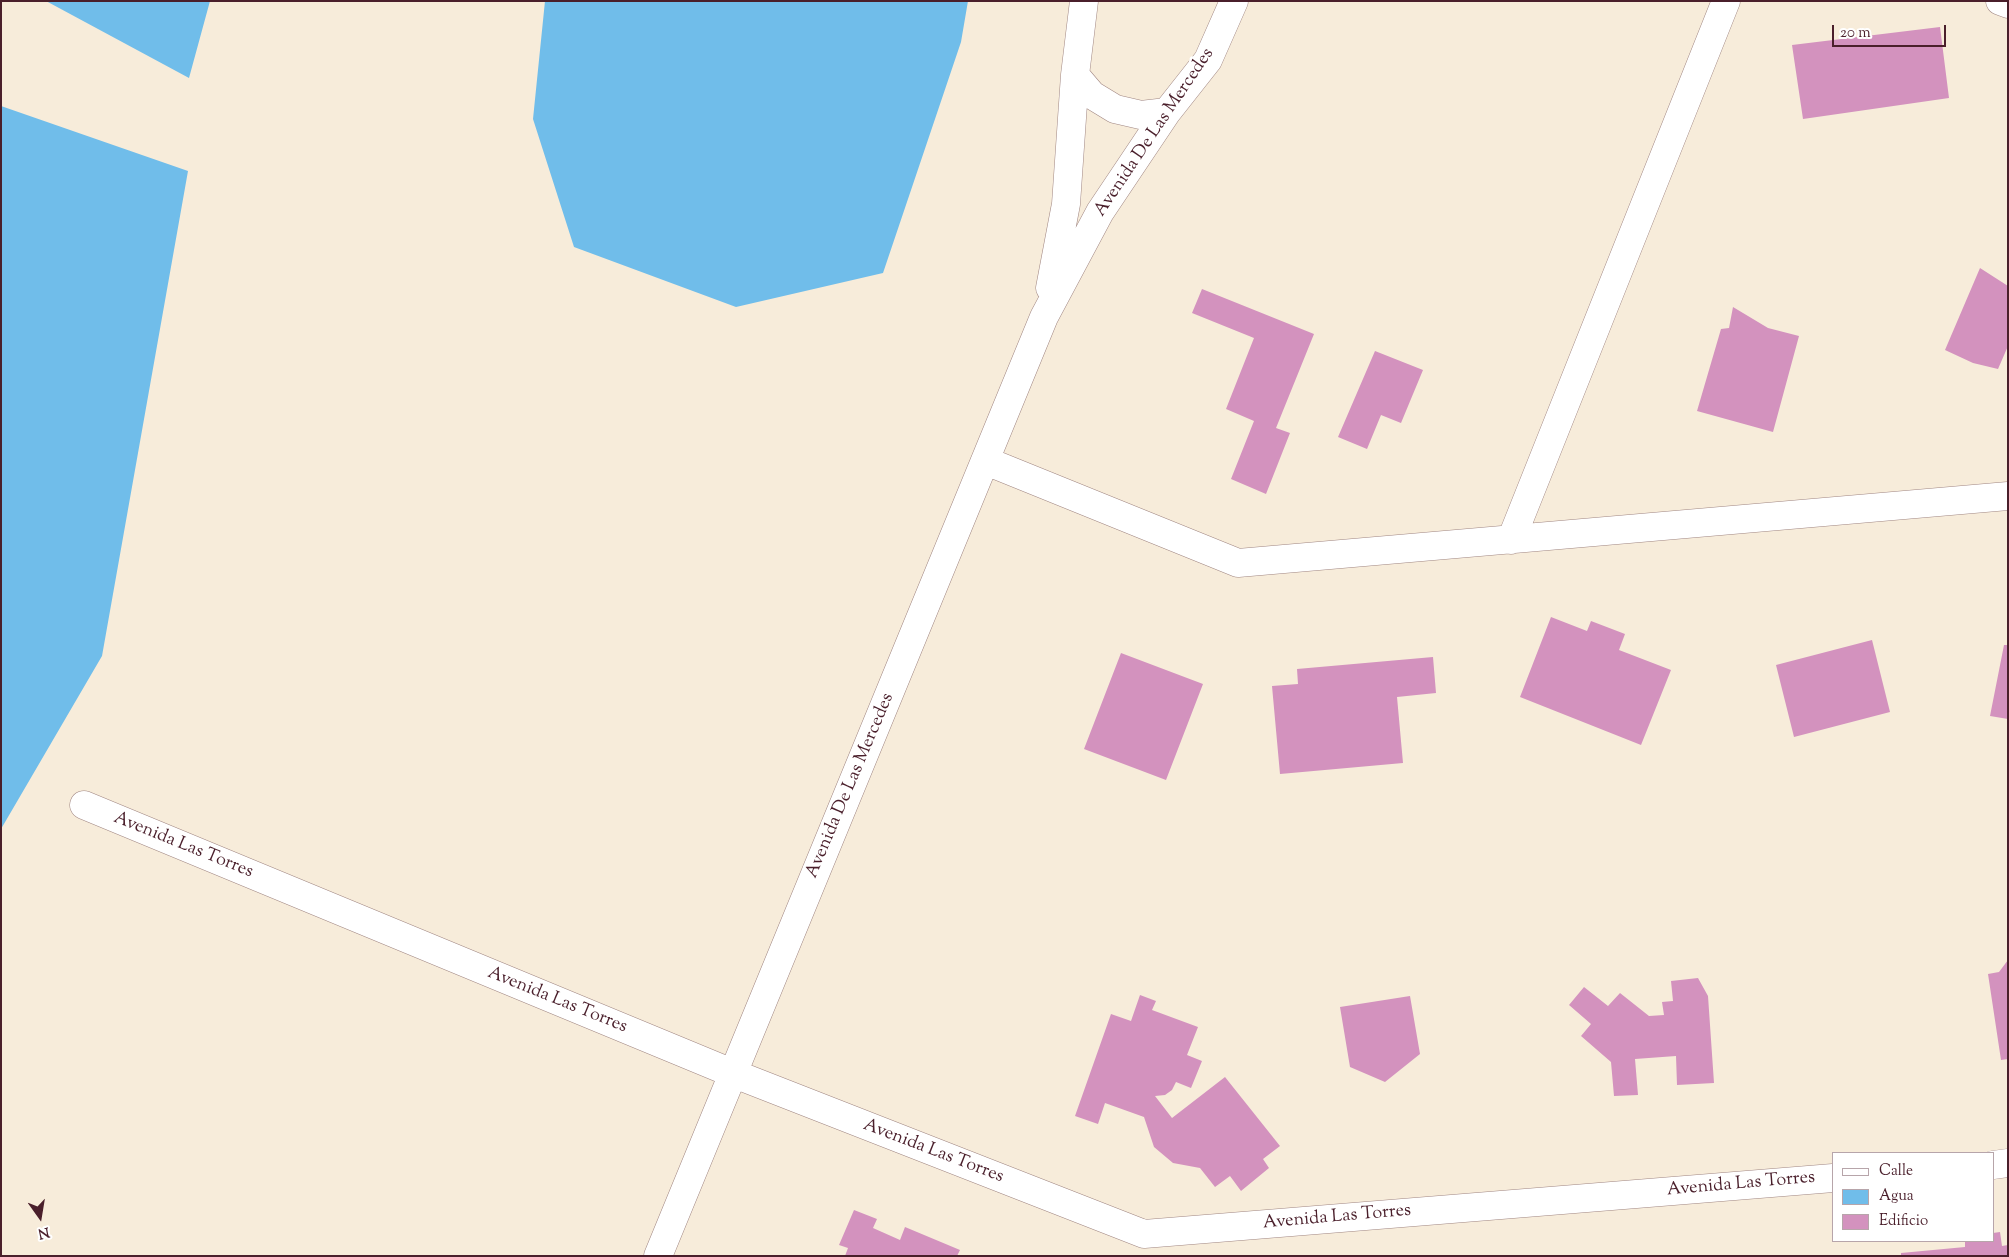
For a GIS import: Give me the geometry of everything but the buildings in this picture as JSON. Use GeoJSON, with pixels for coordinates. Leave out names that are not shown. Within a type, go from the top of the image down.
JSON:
{"type":"FeatureCollection","features":[{"type":"Feature","properties":{"kind":"lane","name":"Avenida De Las Mercedes"},"geometry":{"type":"LineString","coordinates":[[1044,317],[1066,204],[1075,75],[1084,1]]}},
{"type":"Feature","properties":{"kind":"lane","name":"Avenida De Las Mercedes"},"geometry":{"type":"LineString","coordinates":[[658,1256],[1044,317],[1100,212],[1167,112],[1208,60],[1234,1]]}},
{"type":"Feature","properties":{"kind":"lane"},"geometry":{"type":"LineString","coordinates":[[1511,540],[1726,1]]}},
{"type":"Feature","properties":{"kind":"lane"},"geometry":{"type":"LineString","coordinates":[[2000,1],[2008,4]]}},
{"type":"Feature","properties":{"kind":"lane"},"geometry":{"type":"LineString","coordinates":[[1075,75],[1092,95],[1115,109],[1141,115],[1167,112]]}},
{"type":"Feature","properties":{"kind":"lane"},"geometry":{"type":"LineString","coordinates":[[986,461],[1238,563],[2008,496]]}},
{"type":"Feature","properties":{"kind":"lane","name":"Avenida Las Torres"},"geometry":{"type":"LineString","coordinates":[[84,805],[732,1074],[1144,1234],[1832,1178]]}},
{"type":"Feature","properties":{"kind":"lane"},"geometry":{"type":"LineString","coordinates":[[1994,1165],[2008,1164]]}},
{"type":"Feature","properties":{"kind":"water"},"geometry":{"type":"Polygon","coordinates":[[[46,1],[210,1],[189,78],[46,1]]]}},
{"type":"Feature","properties":{"kind":"water"},"geometry":{"type":"Polygon","coordinates":[[[545,1],[968,1],[961,42],[883,273],[736,307],[574,247],[533,119],[545,1]]]}},
{"type":"Feature","properties":{"kind":"water"},"geometry":{"type":"Polygon","coordinates":[[[1,106],[188,171],[102,656],[1,829],[1,106]]]}}]}
